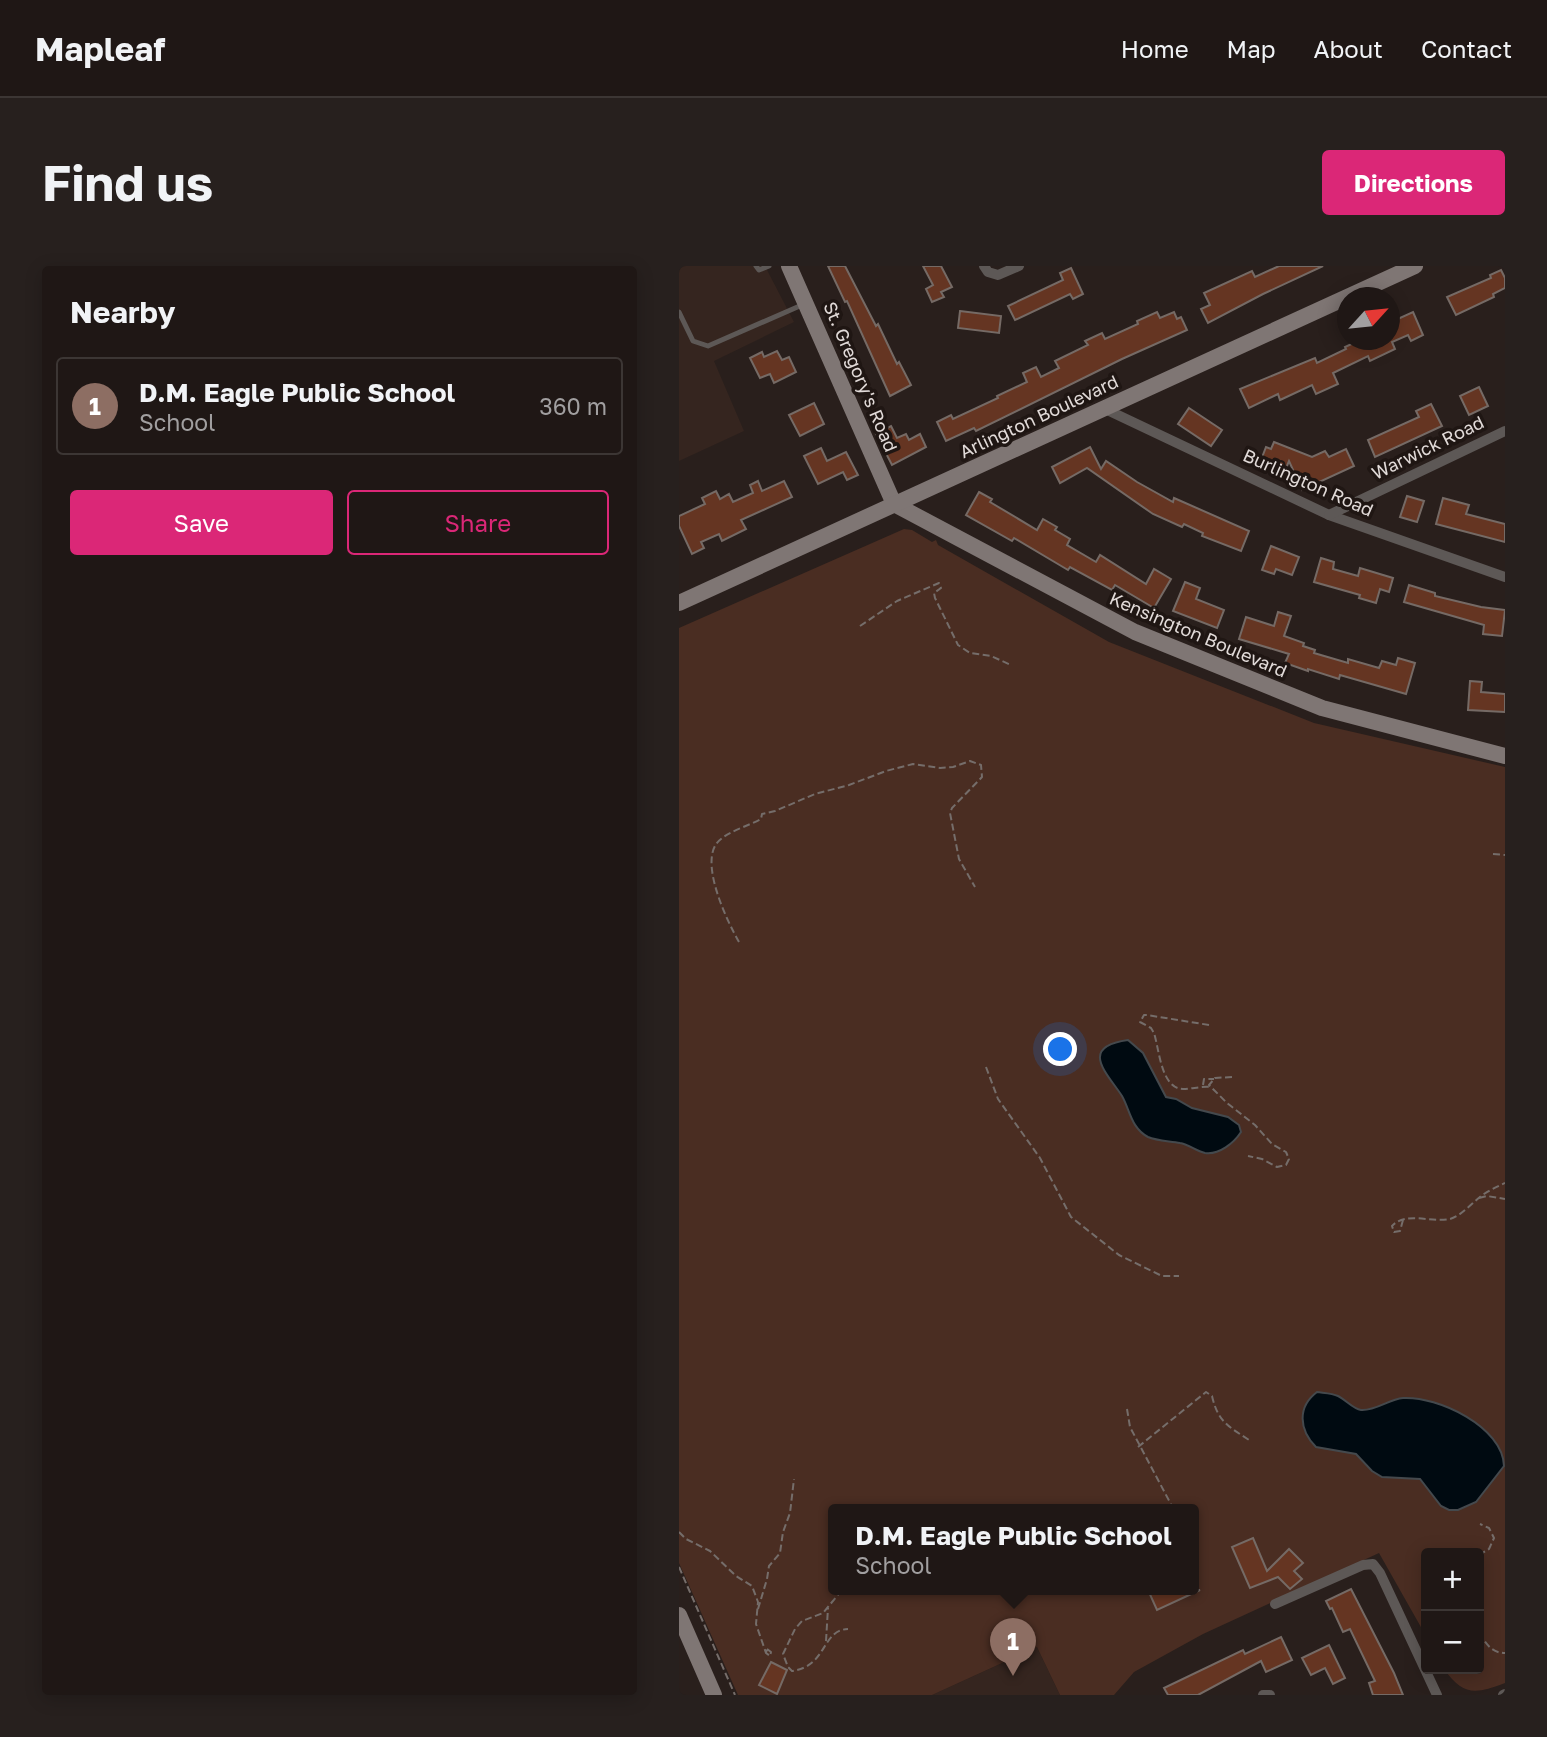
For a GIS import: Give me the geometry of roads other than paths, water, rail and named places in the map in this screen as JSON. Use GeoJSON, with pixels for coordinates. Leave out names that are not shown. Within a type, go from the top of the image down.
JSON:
{"type":"FeatureCollection","features":[{"type":"Feature","properties":{"kind":"street","name":"St. Gregory's Road"},"geometry":{"type":"LineString","coordinates":[[789,266],[894,504]]}},
{"type":"Feature","properties":{"kind":"street"},"geometry":{"type":"LineString","coordinates":[[984,266],[988,272],[998,275],[1019,266]]}},
{"type":"Feature","properties":{"kind":"street","name":"Arlington Boulevard"},"geometry":{"type":"LineString","coordinates":[[679,603],[1415,266]]}},
{"type":"Feature","properties":{"kind":"street","name":"Burlington Road"},"geometry":{"type":"LineString","coordinates":[[1103,408],[1329,516],[1505,577]]}},
{"type":"Feature","properties":{"kind":"street","name":"Warwick Road"},"geometry":{"type":"LineString","coordinates":[[1329,516],[1505,430]]}},
{"type":"Feature","properties":{"kind":"street","name":"Kensington Boulevard"},"geometry":{"type":"LineString","coordinates":[[894,504],[1135,632],[1322,708],[1505,756]]}},
{"type":"Feature","properties":{"kind":"street"},"geometry":{"type":"LineString","coordinates":[[1275,1604],[1363,1565],[1373,1564],[1380,1573],[1437,1695]]}},
{"type":"Feature","properties":{"kind":"street"},"geometry":{"type":"LineString","coordinates":[[679,1615],[714,1695]]}},
{"type":"Feature","properties":{"kind":"street"},"geometry":{"type":"LineString","coordinates":[[1263,1695],[1270,1695]]}},
{"type":"Feature","properties":{"kind":"lane"},"geometry":{"type":"LineString","coordinates":[[756,266],[759,270],[769,266]]}},
{"type":"Feature","properties":{"kind":"lane"},"geometry":{"type":"LineString","coordinates":[[679,312],[692,341],[708,346],[806,303]]}},
{"type":"Feature","properties":{"kind":"place","name":"D.M. Eagle Public School"},"geometry":{"type":"Point","coordinates":[1013,1676]}}]}
